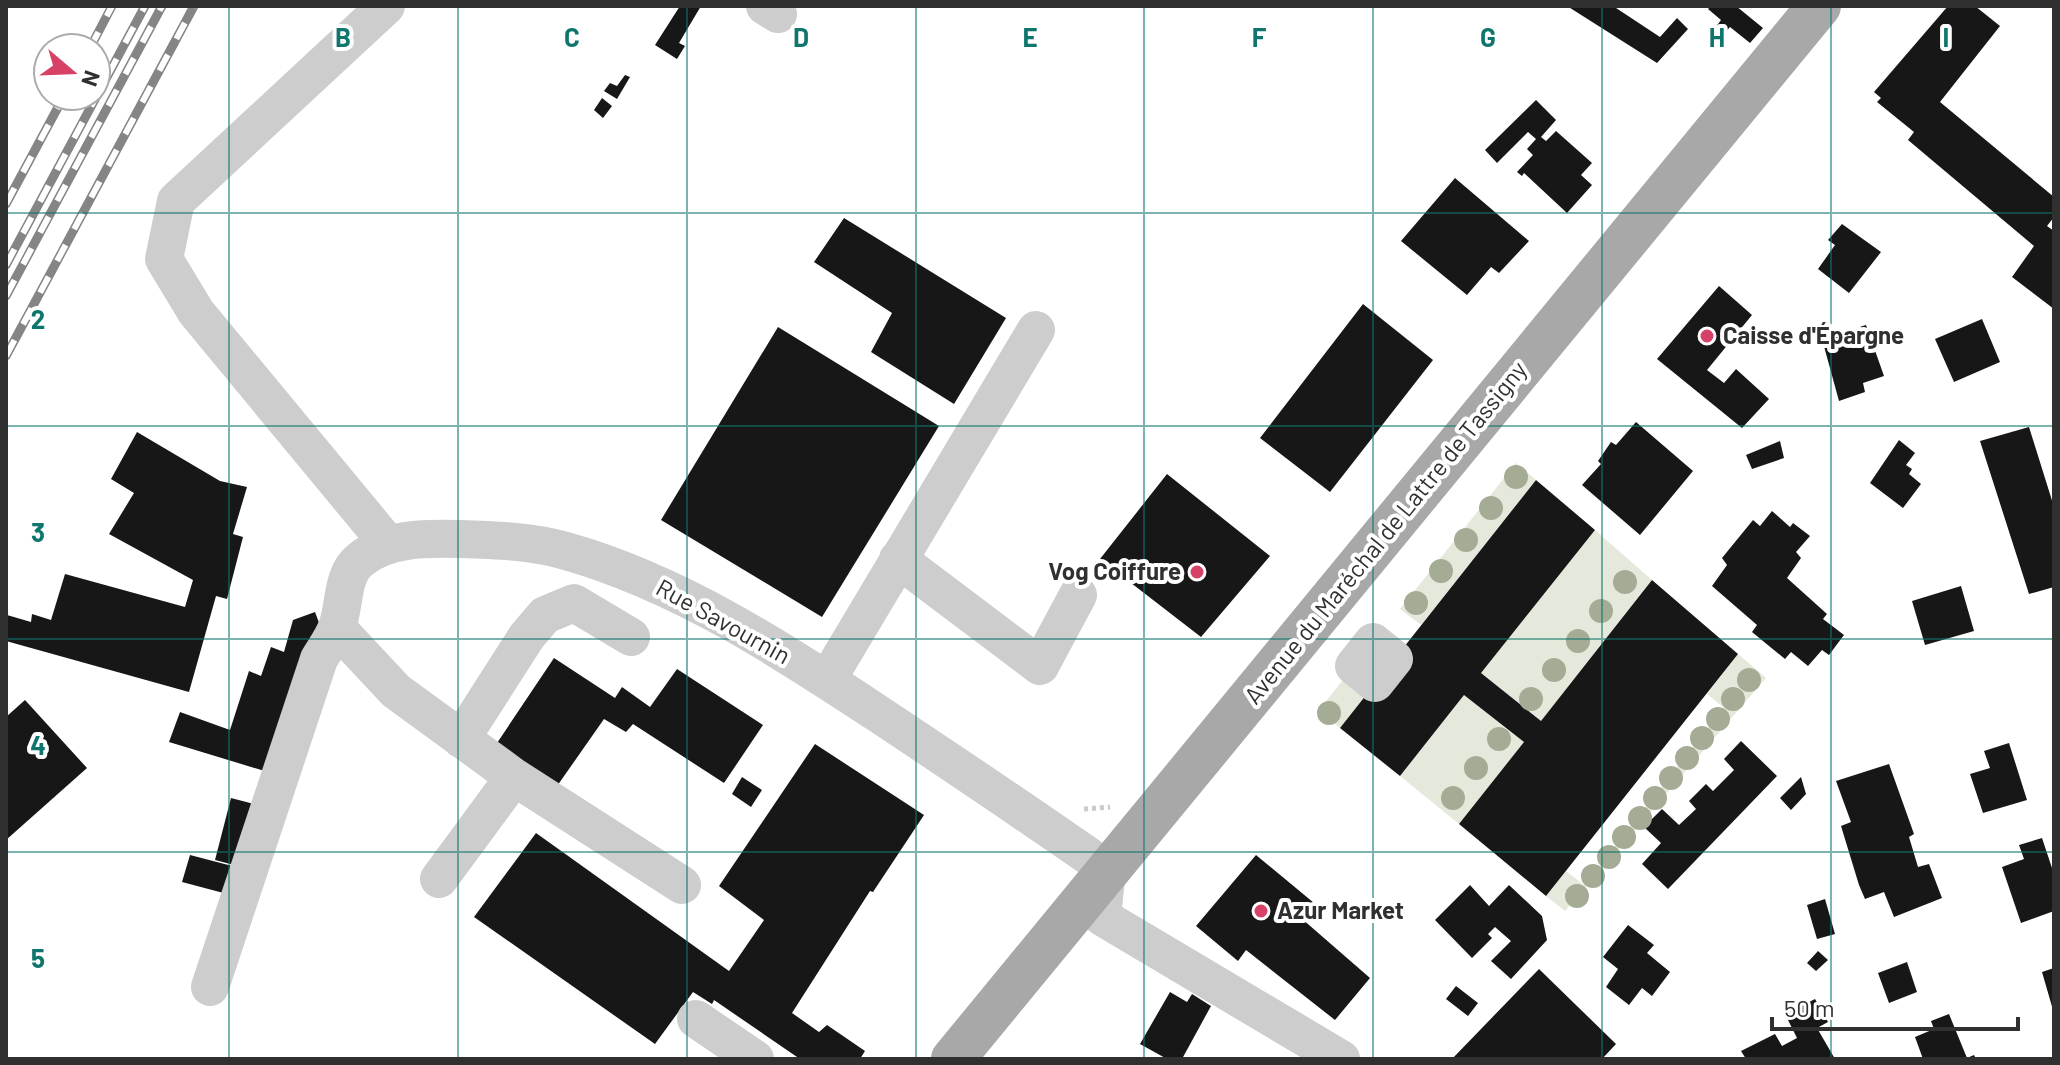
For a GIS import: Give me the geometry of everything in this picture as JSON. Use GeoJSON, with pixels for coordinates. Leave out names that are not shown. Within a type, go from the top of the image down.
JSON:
{"type":"FeatureCollection","features":[{"type":"Feature","properties":{"kind":"main road","name":"Avenue du Maréchal de Lattre de Tassigny"},"geometry":{"type":"LineString","coordinates":[[953,1059],[1819,6]]}},
{"type":"Feature","properties":{"kind":"main road","name":"Avenue du Maréchal de Lattre de Tassigny"},"geometry":{"type":"LineString","coordinates":[[990,1059],[1617,276],[1843,6]]}},
{"type":"Feature","properties":{"kind":"street"},"geometry":{"type":"LineString","coordinates":[[386,6],[176,201],[164,259],[196,312],[388,544]]}},
{"type":"Feature","properties":{"kind":"street"},"geometry":{"type":"LineString","coordinates":[[827,680],[1036,330]]}},
{"type":"Feature","properties":{"kind":"street","name":"Rue Savournin"},"geometry":{"type":"LineString","coordinates":[[210,987],[319,659],[337,628],[347,583],[358,561],[388,544],[436,538],[505,541],[564,550],[627,571],[677,594],[827,680],[1047,825],[1107,869]]}},
{"type":"Feature","properties":{"kind":"street"},"geometry":{"type":"LineString","coordinates":[[898,559],[1040,666],[1078,595]]}},
{"type":"Feature","properties":{"kind":"street"},"geometry":{"type":"LineString","coordinates":[[461,739],[527,636],[545,615],[574,603],[631,637]]}},
{"type":"Feature","properties":{"kind":"street"},"geometry":{"type":"LineString","coordinates":[[337,628],[396,691],[514,777],[682,885]]}},
{"type":"Feature","properties":{"kind":"street"},"geometry":{"type":"LineString","coordinates":[[439,879],[514,777]]}},
{"type":"Feature","properties":{"kind":"street"},"geometry":{"type":"LineString","coordinates":[[1107,869],[1102,917],[1341,1059]]}},
{"type":"Feature","properties":{"kind":"street"},"geometry":{"type":"LineString","coordinates":[[696,1019],[755,1059]]}},
{"type":"Feature","properties":{"kind":"shaded area"},"geometry":{"type":"Polygon","coordinates":[[[1516,463],[1536,480],[1421,625],[1400,609],[1516,463]]]}},
{"type":"Feature","properties":{"kind":"shaded area"},"geometry":{"type":"Polygon","coordinates":[[[1595,530],[1652,580],[1541,721],[1481,673],[1595,530]]]}},
{"type":"Feature","properties":{"kind":"shaded area"},"geometry":{"type":"Polygon","coordinates":[[[1738,654],[1766,678],[1565,911],[1546,896],[1566,871],[1584,885],[1724,708],[1707,694],[1738,654]]]}},
{"type":"Feature","properties":{"kind":"shaded area"},"geometry":{"type":"Polygon","coordinates":[[[1354,666],[1375,683],[1340,728],[1319,710],[1354,666]]]}},
{"type":"Feature","properties":{"kind":"shaded area"},"geometry":{"type":"Polygon","coordinates":[[[1464,695],[1524,742],[1459,824],[1400,776],[1464,695]]]}},
{"type":"Feature","properties":{"kind":"building"},"geometry":{"type":"Polygon","coordinates":[[[680,6],[701,6],[679,43],[685,46],[677,59],[655,45],[680,6]]]}},
{"type":"Feature","properties":{"kind":"building"},"geometry":{"type":"Polygon","coordinates":[[[1567,6],[1613,6],[1660,37],[1677,18],[1688,29],[1657,63],[1567,6]]]}},
{"type":"Feature","properties":{"kind":"building"},"geometry":{"type":"Polygon","coordinates":[[[1711,6],[1736,6],[1763,28],[1750,43],[1730,27],[1723,35],[1715,28],[1721,20],[1708,9],[1711,6]]]}},
{"type":"Feature","properties":{"kind":"building"},"geometry":{"type":"Polygon","coordinates":[[[1948,6],[1975,6],[2000,26],[1940,102],[2054,197],[2054,217],[2047,226],[2054,231],[2054,309],[2012,277],[2034,246],[1908,140],[1914,132],[1877,102],[1881,98],[1874,92],[1948,6]]]}},
{"type":"Feature","properties":{"kind":"building"},"geometry":{"type":"Polygon","coordinates":[[[625,75],[630,77],[617,99],[604,91],[610,83],[617,86],[625,75]]]}},
{"type":"Feature","properties":{"kind":"building"},"geometry":{"type":"Polygon","coordinates":[[[602,98],[612,106],[603,118],[594,110],[602,98]]]}},
{"type":"Feature","properties":{"kind":"building"},"geometry":{"type":"Polygon","coordinates":[[[1536,100],[1556,120],[1541,137],[1546,141],[1556,131],[1592,163],[1581,175],[1592,185],[1567,213],[1524,173],[1522,176],[1517,172],[1533,155],[1527,149],[1536,139],[1528,132],[1497,163],[1485,150],[1536,100]]]}},
{"type":"Feature","properties":{"kind":"building"},"geometry":{"type":"Polygon","coordinates":[[[1455,178],[1529,241],[1499,273],[1491,267],[1467,295],[1401,241],[1455,178]]]}},
{"type":"Feature","properties":{"kind":"building"},"geometry":{"type":"Polygon","coordinates":[[[844,218],[1006,318],[954,404],[871,352],[892,313],[814,262],[844,218]]]}},
{"type":"Feature","properties":{"kind":"building"},"geometry":{"type":"Polygon","coordinates":[[[1842,224],[1881,252],[1849,293],[1818,269],[1835,245],[1828,240],[1842,224]]]}},
{"type":"Feature","properties":{"kind":"building"},"geometry":{"type":"Polygon","coordinates":[[[1719,286],[1752,315],[1707,370],[1724,383],[1736,369],[1769,399],[1742,428],[1657,359],[1719,286]]]}},
{"type":"Feature","properties":{"kind":"building"},"geometry":{"type":"Polygon","coordinates":[[[1363,304],[1433,360],[1330,492],[1260,438],[1363,304]]]}},
{"type":"Feature","properties":{"kind":"building"},"geometry":{"type":"Polygon","coordinates":[[[1982,319],[2000,362],[1954,382],[1935,339],[1982,319]]]}},
{"type":"Feature","properties":{"kind":"building"},"geometry":{"type":"Polygon","coordinates":[[[1866,325],[1884,376],[1863,383],[1865,392],[1839,401],[1822,339],[1866,325]]]}},
{"type":"Feature","properties":{"kind":"building"},"geometry":{"type":"Polygon","coordinates":[[[778,327],[939,426],[822,617],[661,520],[778,327]]]}},
{"type":"Feature","properties":{"kind":"building"},"geometry":{"type":"Polygon","coordinates":[[[1636,422],[1693,471],[1640,535],[1582,485],[1601,464],[1598,461],[1611,442],[1616,445],[1636,422]]]}},
{"type":"Feature","properties":{"kind":"building"},"geometry":{"type":"Polygon","coordinates":[[[2029,427],[2054,507],[2054,587],[2029,594],[1980,441],[2029,427]]]}},
{"type":"Feature","properties":{"kind":"building"},"geometry":{"type":"Polygon","coordinates":[[[137,432],[220,481],[247,487],[233,534],[243,537],[227,599],[216,596],[189,692],[6,641],[7,615],[31,622],[32,614],[51,620],[65,574],[185,607],[193,580],[109,534],[134,493],[111,479],[137,432]]]}},
{"type":"Feature","properties":{"kind":"building"},"geometry":{"type":"Polygon","coordinates":[[[1899,440],[1915,453],[1906,465],[1912,469],[1909,474],[1921,484],[1903,508],[1870,483],[1899,440]]]}},
{"type":"Feature","properties":{"kind":"building"},"geometry":{"type":"Polygon","coordinates":[[[1780,441],[1784,458],[1752,469],[1746,455],[1780,441]]]}},
{"type":"Feature","properties":{"kind":"building"},"geometry":{"type":"Polygon","coordinates":[[[1167,474],[1270,556],[1201,637],[1100,559],[1167,474]]]}},
{"type":"Feature","properties":{"kind":"building"},"geometry":{"type":"Polygon","coordinates":[[[1536,480],[1595,530],[1481,673],[1541,721],[1652,580],[1738,654],[1546,896],[1459,824],[1524,742],[1464,695],[1400,776],[1340,728],[1536,480]]]}},
{"type":"Feature","properties":{"kind":"building"},"geometry":{"type":"Polygon","coordinates":[[[1772,511],[1790,527],[1793,523],[1810,536],[1796,552],[1801,558],[1787,578],[1827,614],[1823,619],[1844,635],[1829,655],[1822,650],[1808,666],[1791,652],[1785,659],[1752,632],[1757,625],[1712,586],[1727,565],[1722,558],[1753,520],[1760,526],[1772,511]]]}},
{"type":"Feature","properties":{"kind":"building"},"geometry":{"type":"Polygon","coordinates":[[[1961,586],[1974,631],[1925,645],[1912,601],[1961,586]]]}},
{"type":"Feature","properties":{"kind":"building"},"geometry":{"type":"Polygon","coordinates":[[[315,612],[321,628],[271,773],[169,742],[180,712],[230,730],[249,671],[261,676],[271,647],[284,652],[293,620],[315,612]]]}},
{"type":"Feature","properties":{"kind":"building"},"geometry":{"type":"Polygon","coordinates":[[[554,658],[615,698],[622,687],[650,707],[677,669],[763,725],[724,783],[633,724],[626,732],[604,719],[555,789],[493,749],[554,658]]]}},
{"type":"Feature","properties":{"kind":"building"},"geometry":{"type":"Polygon","coordinates":[[[25,700],[87,768],[6,840],[6,717],[25,700]]]}},
{"type":"Feature","properties":{"kind":"building"},"geometry":{"type":"Polygon","coordinates":[[[1741,741],[1777,776],[1668,889],[1642,864],[1661,843],[1644,827],[1662,809],[1679,825],[1696,809],[1689,801],[1706,784],[1713,791],[1734,770],[1724,759],[1741,741]]]}},
{"type":"Feature","properties":{"kind":"building"},"geometry":{"type":"Polygon","coordinates":[[[2009,743],[2027,800],[1983,813],[1970,774],[1990,768],[1984,751],[2009,743]]]}},
{"type":"Feature","properties":{"kind":"building"},"geometry":{"type":"Polygon","coordinates":[[[815,744],[924,815],[873,892],[870,891],[792,1013],[819,1032],[827,1025],[865,1051],[860,1059],[800,1059],[714,1000],[712,1004],[693,992],[655,1044],[474,917],[536,833],[729,971],[764,920],[719,886],[815,744]]]}},
{"type":"Feature","properties":{"kind":"building"},"geometry":{"type":"Polygon","coordinates":[[[1889,764],[1914,834],[1909,837],[1918,867],[1929,864],[1942,898],[1894,917],[1884,892],[1865,899],[1859,885],[1841,826],[1851,822],[1836,781],[1889,764]]]}},
{"type":"Feature","properties":{"kind":"building"},"geometry":{"type":"Polygon","coordinates":[[[742,777],[762,790],[751,807],[732,794],[742,777]]]}},
{"type":"Feature","properties":{"kind":"building"},"geometry":{"type":"Polygon","coordinates":[[[1801,777],[1806,794],[1791,810],[1780,798],[1801,777]]]}},
{"type":"Feature","properties":{"kind":"building"},"geometry":{"type":"Polygon","coordinates":[[[231,798],[254,804],[238,866],[215,860],[231,798]]]}},
{"type":"Feature","properties":{"kind":"building"},"geometry":{"type":"Polygon","coordinates":[[[2042,838],[2054,874],[2054,911],[2021,923],[2002,867],[2024,859],[2019,845],[2042,838]]]}},
{"type":"Feature","properties":{"kind":"building"},"geometry":{"type":"Polygon","coordinates":[[[190,855],[236,867],[231,895],[182,882],[190,855]]]}},
{"type":"Feature","properties":{"kind":"building"},"geometry":{"type":"Polygon","coordinates":[[[1256,855],[1314,903],[1301,918],[1370,978],[1335,1020],[1246,950],[1238,961],[1196,926],[1256,855]]]}},
{"type":"Feature","properties":{"kind":"building"},"geometry":{"type":"Polygon","coordinates":[[[1470,885],[1489,906],[1509,885],[1542,916],[1547,940],[1511,979],[1491,961],[1511,941],[1495,927],[1488,934],[1492,938],[1472,958],[1435,920],[1470,885]]]}},
{"type":"Feature","properties":{"kind":"building"},"geometry":{"type":"Polygon","coordinates":[[[1825,899],[1835,934],[1817,939],[1807,905],[1825,899]]]}},
{"type":"Feature","properties":{"kind":"building"},"geometry":{"type":"Polygon","coordinates":[[[1628,925],[1654,945],[1647,953],[1670,972],[1652,996],[1642,988],[1629,1005],[1606,987],[1618,969],[1603,957],[1628,925]]]}},
{"type":"Feature","properties":{"kind":"building"},"geometry":{"type":"Polygon","coordinates":[[[1818,951],[1828,960],[1816,971],[1807,963],[1818,951]]]}},
{"type":"Feature","properties":{"kind":"building"},"geometry":{"type":"Polygon","coordinates":[[[1907,962],[1917,992],[1889,1003],[1878,973],[1907,962]]]}},
{"type":"Feature","properties":{"kind":"building"},"geometry":{"type":"Polygon","coordinates":[[[2054,968],[2054,1010],[2053,1010],[2042,972],[2054,968]]]}},
{"type":"Feature","properties":{"kind":"building"},"geometry":{"type":"Polygon","coordinates":[[[1539,969],[1616,1044],[1602,1059],[1452,1059],[1539,969]]]}},
{"type":"Feature","properties":{"kind":"building"},"geometry":{"type":"Polygon","coordinates":[[[1456,986],[1478,1003],[1468,1016],[1446,999],[1456,986]]]}},
{"type":"Feature","properties":{"kind":"building"},"geometry":{"type":"Polygon","coordinates":[[[1170,992],[1187,1002],[1192,994],[1211,1006],[1182,1059],[1167,1059],[1140,1044],[1170,992]]]}},
{"type":"Feature","properties":{"kind":"building"},"geometry":{"type":"Polygon","coordinates":[[[1815,999],[1828,1022],[1817,1028],[1835,1059],[1746,1059],[1741,1051],[1775,1034],[1782,1046],[1797,1038],[1785,1014],[1815,999]]]}},
{"type":"Feature","properties":{"kind":"building"},"geometry":{"type":"Polygon","coordinates":[[[1949,1014],[1967,1058],[1974,1055],[1976,1059],[1923,1059],[1915,1037],[1934,1029],[1931,1021],[1949,1014]]]}},
{"type":"Feature","properties":{"kind":"railway"},"geometry":{"type":"LineString","coordinates":[[98,32],[112,6]]}},
{"type":"Feature","properties":{"kind":"railway"},"geometry":{"type":"LineString","coordinates":[[6,265],[145,6]]}},
{"type":"Feature","properties":{"kind":"railway"},"geometry":{"type":"LineString","coordinates":[[6,296],[162,6]]}},
{"type":"Feature","properties":{"kind":"railway"},"geometry":{"type":"LineString","coordinates":[[6,356],[194,6]]}},
{"type":"Feature","properties":{"kind":"railway"},"geometry":{"type":"LineString","coordinates":[[6,204],[55,112]]}},
{"type":"Feature","properties":{"kind":"place","name":"Caisse d'Épargne"},"geometry":{"type":"Point","coordinates":[1707,336]}},
{"type":"Feature","properties":{"kind":"place","name":"Vog Coiffure"},"geometry":{"type":"Point","coordinates":[1197,572]}},
{"type":"Feature","properties":{"kind":"place","name":"Azur Market"},"geometry":{"type":"Point","coordinates":[1261,911]}}]}
